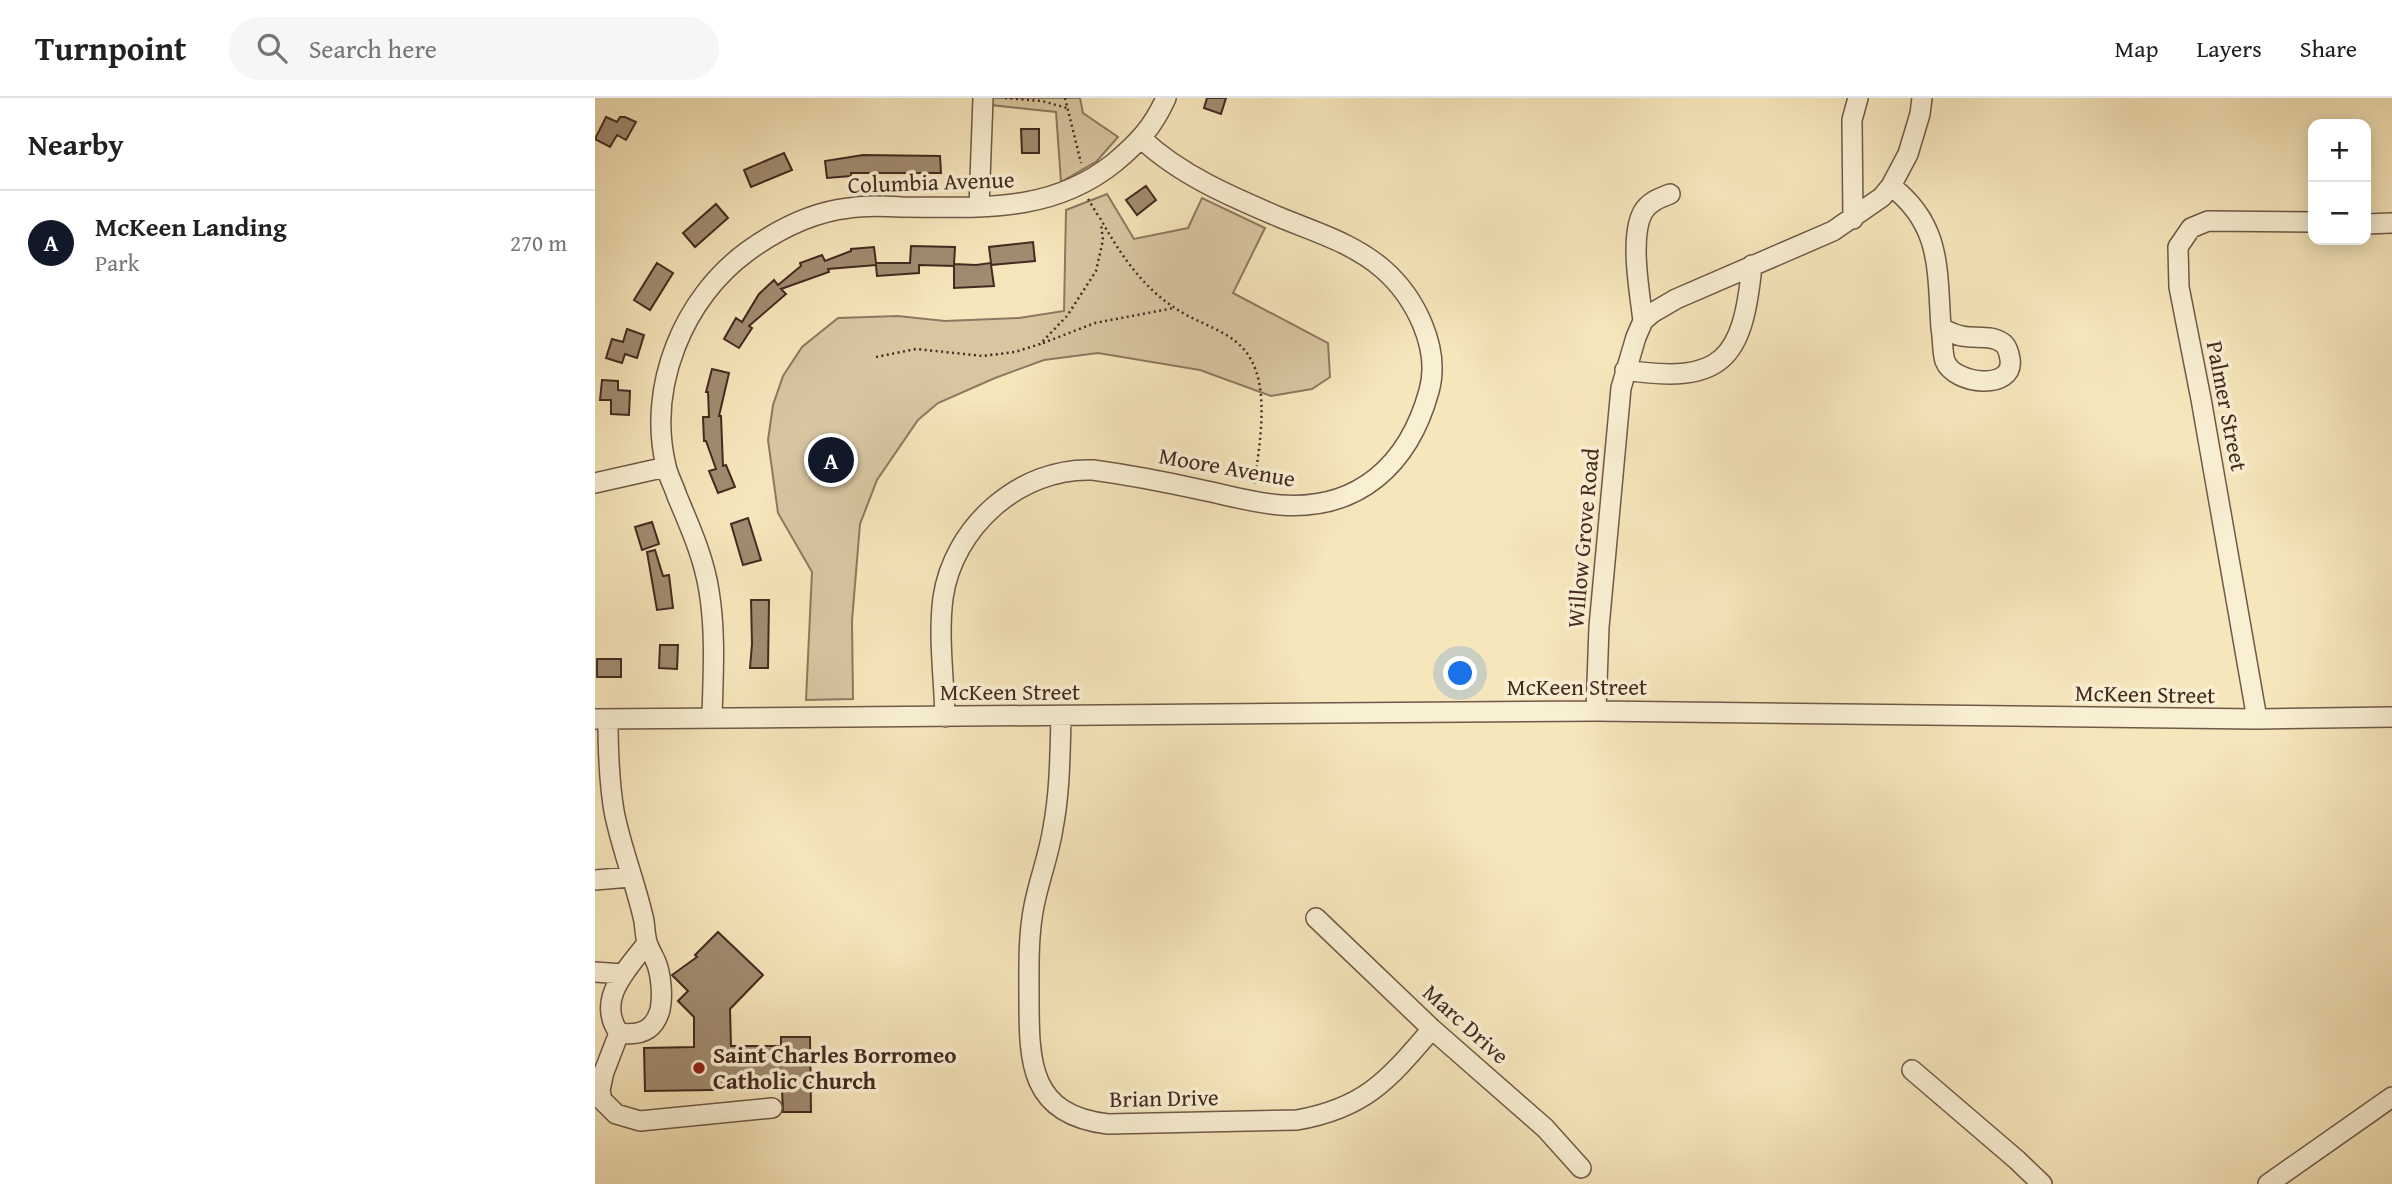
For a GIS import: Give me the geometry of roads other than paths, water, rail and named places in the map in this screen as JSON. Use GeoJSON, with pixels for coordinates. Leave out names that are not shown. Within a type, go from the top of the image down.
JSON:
{"type":"FeatureCollection","features":[{"type":"Feature","properties":{"kind":"street"},"geometry":{"type":"LineString","coordinates":[[979,207],[983,98]]}},
{"type":"Feature","properties":{"kind":"street","name":"Columbia Avenue"},"geometry":{"type":"LineString","coordinates":[[712,718],[713,654],[709,591],[700,553],[666,467],[661,425],[671,363],[695,307],[731,263],[759,243],[815,215],[847,208],[997,207],[1038,201],[1066,192],[1094,179],[1142,139],[1166,98]]}},
{"type":"Feature","properties":{"kind":"street"},"geometry":{"type":"LineString","coordinates":[[1853,219],[1852,120],[1858,98]]}},
{"type":"Feature","properties":{"kind":"street"},"geometry":{"type":"LineString","coordinates":[[1643,321],[1676,299],[1811,241],[1853,219],[1882,197],[1908,154],[1915,135],[1922,98]]}},
{"type":"Feature","properties":{"kind":"street","name":"Moore Avenue"},"geometry":{"type":"LineString","coordinates":[[945,717],[941,628],[946,580],[961,545],[971,531],[1021,486],[1049,474],[1078,469],[1135,476],[1279,505],[1325,502],[1355,491],[1384,472],[1409,443],[1425,406],[1431,386],[1430,341],[1414,310],[1383,268],[1332,238],[1197,178],[1155,151],[1142,139]]}},
{"type":"Feature","properties":{"kind":"street"},"geometry":{"type":"LineString","coordinates":[[1891,186],[1909,200],[1929,230],[1934,249],[1941,328]]}},
{"type":"Feature","properties":{"kind":"street","name":"Willow Grove Road"},"geometry":{"type":"LineString","coordinates":[[1596,711],[1599,627],[1621,388],[1643,321],[1636,262],[1639,223],[1650,204],[1670,194]]}},
{"type":"Feature","properties":{"kind":"street","name":"Palmer Street"},"geometry":{"type":"LineString","coordinates":[[2257,719],[2179,287],[2178,247],[2191,228],[2208,221],[2308,222]]}},
{"type":"Feature","properties":{"kind":"street"},"geometry":{"type":"LineString","coordinates":[[2371,223],[2392,223]]}},
{"type":"Feature","properties":{"kind":"street"},"geometry":{"type":"LineString","coordinates":[[1625,370],[1648,373],[1697,371],[1712,366],[1727,356],[1744,320],[1752,265]]}},
{"type":"Feature","properties":{"kind":"street"},"geometry":{"type":"LineString","coordinates":[[595,483],[666,467]]}},
{"type":"Feature","properties":{"kind":"street","name":"McKeen Street"},"geometry":{"type":"LineString","coordinates":[[601,719],[1596,711],[2257,719],[2392,717]]}},
{"type":"Feature","properties":{"kind":"street","name":"Brian Drive"},"geometry":{"type":"LineString","coordinates":[[1061,716],[1058,790],[1053,830],[1034,908],[1029,946],[1031,1062],[1045,1093],[1056,1104],[1081,1119],[1108,1124],[1297,1120],[1326,1115],[1380,1086],[1392,1076],[1432,1028]]}},
{"type":"Feature","properties":{"kind":"street"},"geometry":{"type":"LineString","coordinates":[[601,719],[614,810],[630,877],[644,920],[647,943],[657,964],[661,987],[660,1008],[654,1023],[645,1032],[619,1032],[611,1023],[610,1005],[614,988],[647,943]]}},
{"type":"Feature","properties":{"kind":"street"},"geometry":{"type":"LineString","coordinates":[[595,880],[630,877]]}},
{"type":"Feature","properties":{"kind":"street","name":"Marc Drive"},"geometry":{"type":"LineString","coordinates":[[1316,918],[1432,1028],[1545,1128],[1581,1168]]}},
{"type":"Feature","properties":{"kind":"street"},"geometry":{"type":"LineString","coordinates":[[595,972],[622,974]]}},
{"type":"Feature","properties":{"kind":"street"},"geometry":{"type":"LineString","coordinates":[[619,1032],[600,1090],[602,1100],[616,1114],[640,1121],[772,1108]]}},
{"type":"Feature","properties":{"kind":"street"},"geometry":{"type":"LineString","coordinates":[[1912,1070],[2042,1184]]}},
{"type":"Feature","properties":{"kind":"street"},"geometry":{"type":"LineString","coordinates":[[2267,1184],[2392,1097]]}},
{"type":"Feature","properties":{"kind":"place","name":"McKeen Landing"},"geometry":{"type":"Point","coordinates":[831,460]}},
{"type":"Feature","properties":{"kind":"place","name":"Saint Charles Borromeo Catholic Church"},"geometry":{"type":"Point","coordinates":[699,1068]}}]}
